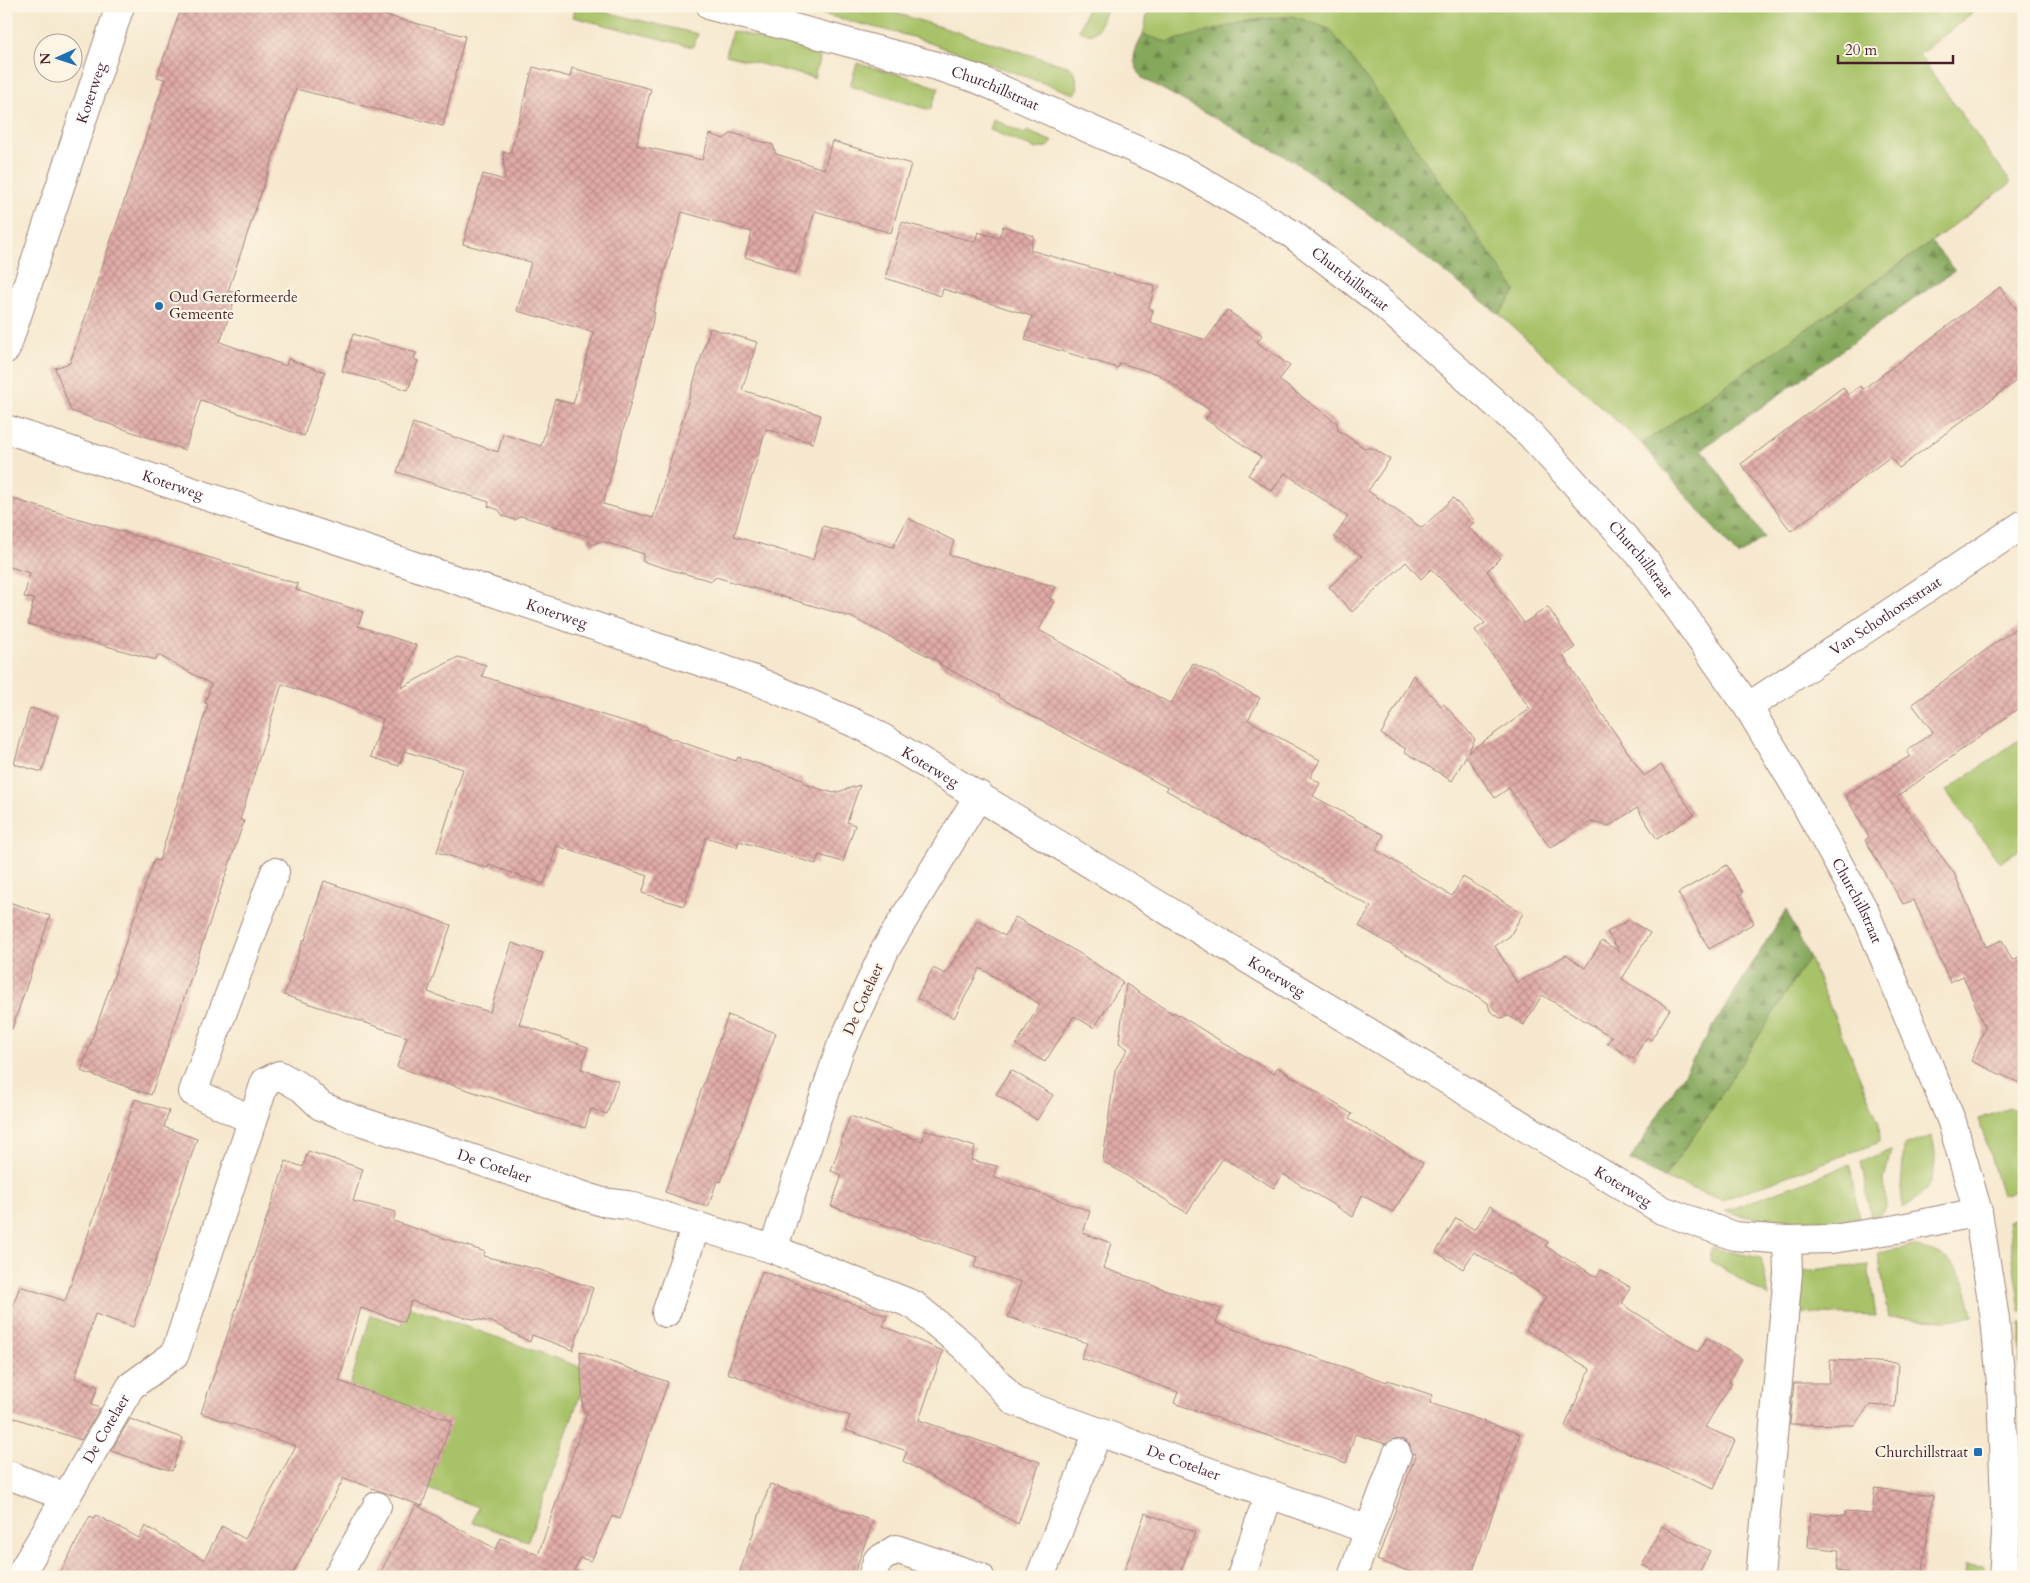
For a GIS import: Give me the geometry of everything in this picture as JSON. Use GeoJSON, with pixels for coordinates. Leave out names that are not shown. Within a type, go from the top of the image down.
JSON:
{"type":"FeatureCollection","features":[{"type":"Feature","properties":{"kind":"street","name":"Koterweg"},"geometry":{"type":"LineString","coordinates":[[6,349],[120,6]]}},
{"type":"Feature","properties":{"kind":"street","name":"Churchillstraat"},"geometry":{"type":"LineString","coordinates":[[711,6],[933,65],[980,80],[1188,173],[1292,234],[1383,304],[1530,434],[1644,559],[1748,707],[1795,785],[1865,912],[1952,1122],[1978,1212],[1995,1319],[2001,1384],[2006,1535],[2003,1577]]}},
{"type":"Feature","properties":{"kind":"street","name":"Koterweg"},"geometry":{"type":"LineString","coordinates":[[6,429],[755,680],[866,728],[1662,1210],[1734,1236],[1787,1240],[1842,1238],[1978,1212]]}},
{"type":"Feature","properties":{"kind":"street","name":"Van Schothorststraat"},"geometry":{"type":"LineString","coordinates":[[1748,707],[2024,524]]}},
{"type":"Feature","properties":{"kind":"street","name":"De Cotelaer"},"geometry":{"type":"LineString","coordinates":[[774,1250],[840,1049],[885,950],[979,795]]}},
{"type":"Feature","properties":{"kind":"street"},"geometry":{"type":"LineString","coordinates":[[252,1120],[193,1092],[275,872]]}},
{"type":"Feature","properties":{"kind":"street","name":"De Cotelaer"},"geometry":{"type":"LineString","coordinates":[[19,1577],[131,1386],[175,1354],[265,1082],[279,1075],[302,1088],[322,1106],[352,1118],[602,1202],[627,1205],[774,1250],[914,1305],[966,1348],[1014,1401],[1369,1530]]}},
{"type":"Feature","properties":{"kind":"street"},"geometry":{"type":"LineString","coordinates":[[666,1312],[696,1226]]}},
{"type":"Feature","properties":{"kind":"street"},"geometry":{"type":"LineString","coordinates":[[1760,1577],[1788,1273],[1787,1240]]}},
{"type":"Feature","properties":{"kind":"street"},"geometry":{"type":"LineString","coordinates":[[1040,1577],[1098,1432]]}},
{"type":"Feature","properties":{"kind":"street"},"geometry":{"type":"LineString","coordinates":[[1352,1577],[1397,1454]]}},
{"type":"Feature","properties":{"kind":"street"},"geometry":{"type":"LineString","coordinates":[[6,1474],[66,1497]]}},
{"type":"Feature","properties":{"kind":"street"},"geometry":{"type":"LineString","coordinates":[[1241,1577],[1269,1494]]}},
{"type":"Feature","properties":{"kind":"street"},"geometry":{"type":"LineString","coordinates":[[337,1577],[377,1506]]}},
{"type":"Feature","properties":{"kind":"street"},"geometry":{"type":"LineString","coordinates":[[872,1577],[877,1561],[896,1549],[980,1577]]}},
{"type":"Feature","properties":{"kind":"green space"},"geometry":{"type":"Polygon","coordinates":[[[576,6],[594,6],[596,10],[698,34],[693,47],[573,17],[576,6]]]}},
{"type":"Feature","properties":{"kind":"green space"},"geometry":{"type":"Polygon","coordinates":[[[789,6],[873,6],[1070,67],[1075,72],[1078,88],[1074,94],[913,37],[789,6]]]}},
{"type":"Feature","properties":{"kind":"green space"},"geometry":{"type":"Polygon","coordinates":[[[1088,6],[1107,6],[1098,30],[1092,34],[1079,31],[1088,6]]]}},
{"type":"Feature","properties":{"kind":"green space"},"geometry":{"type":"Polygon","coordinates":[[[1149,6],[1981,6],[1919,55],[2011,183],[1931,242],[1642,444],[1499,314],[1516,291],[1198,35],[1167,43],[1143,35],[1149,6]]]}},
{"type":"Feature","properties":{"kind":"green space"},"geometry":{"type":"Polygon","coordinates":[[[1292,16],[1330,29],[1391,112],[1516,291],[1499,314],[1366,212],[1292,160],[1142,78],[1134,61],[1135,52],[1143,35],[1167,42],[1252,20],[1292,16]]]}},
{"type":"Feature","properties":{"kind":"green space"},"geometry":{"type":"Polygon","coordinates":[[[732,31],[821,52],[814,78],[726,55],[732,31]]]}},
{"type":"Feature","properties":{"kind":"green space"},"geometry":{"type":"Polygon","coordinates":[[[857,63],[905,76],[939,88],[930,110],[850,86],[857,63]]]}},
{"type":"Feature","properties":{"kind":"green space"},"geometry":{"type":"Polygon","coordinates":[[[993,119],[1024,134],[1027,131],[1053,142],[1048,147],[1036,149],[990,130],[993,119]]]}},
{"type":"Feature","properties":{"kind":"green space"},"geometry":{"type":"Polygon","coordinates":[[[1931,242],[1955,270],[1702,449],[1764,537],[1738,556],[1642,444],[1931,242]]]}},
{"type":"Feature","properties":{"kind":"green space"},"geometry":{"type":"Polygon","coordinates":[[[2024,736],[2024,845],[2000,863],[1946,791],[2024,736]]]}},
{"type":"Feature","properties":{"kind":"green space"},"geometry":{"type":"Polygon","coordinates":[[[1786,910],[1809,957],[1705,1120],[1664,1178],[1630,1160],[1786,910]]]}},
{"type":"Feature","properties":{"kind":"green space"},"geometry":{"type":"Polygon","coordinates":[[[1809,957],[1879,1123],[1880,1142],[1722,1200],[1664,1178],[1705,1120],[1809,957]]]}},
{"type":"Feature","properties":{"kind":"green space"},"geometry":{"type":"Polygon","coordinates":[[[2010,1108],[2024,1113],[2024,1189],[2002,1195],[1979,1119],[2010,1108]]]}},
{"type":"Feature","properties":{"kind":"green space"},"geometry":{"type":"Polygon","coordinates":[[[1932,1136],[1935,1158],[1932,1178],[1921,1194],[1903,1208],[1901,1188],[1904,1146],[1932,1136]]]}},
{"type":"Feature","properties":{"kind":"green space"},"geometry":{"type":"Polygon","coordinates":[[[1891,1150],[1884,1180],[1886,1208],[1879,1215],[1871,1217],[1861,1161],[1891,1150]]]}},
{"type":"Feature","properties":{"kind":"green space"},"geometry":{"type":"Polygon","coordinates":[[[1850,1165],[1859,1218],[1791,1221],[1758,1219],[1725,1211],[1850,1165]]]}},
{"type":"Feature","properties":{"kind":"green space"},"geometry":{"type":"Polygon","coordinates":[[[2015,1218],[2024,1221],[2024,1311],[2020,1311],[2008,1220],[2015,1218]]]}},
{"type":"Feature","properties":{"kind":"green space"},"geometry":{"type":"Polygon","coordinates":[[[1912,1246],[1940,1255],[1957,1268],[1966,1288],[1973,1316],[1947,1320],[1889,1318],[1878,1253],[1912,1246]]]}},
{"type":"Feature","properties":{"kind":"green space"},"geometry":{"type":"Polygon","coordinates":[[[1712,1248],[1761,1258],[1769,1297],[1710,1261],[1712,1248]]]}},
{"type":"Feature","properties":{"kind":"green space"},"geometry":{"type":"Polygon","coordinates":[[[1868,1265],[1876,1316],[1796,1313],[1799,1271],[1868,1265]]]}},
{"type":"Feature","properties":{"kind":"green space"},"geometry":{"type":"Polygon","coordinates":[[[411,1307],[589,1370],[528,1541],[473,1523],[478,1507],[428,1489],[350,1385],[371,1315],[402,1325],[407,1308],[411,1307]]]}},
{"type":"Feature","properties":{"kind":"green space"},"geometry":{"type":"Polygon","coordinates":[[[2021,1323],[2024,1323],[2024,1453],[2020,1401],[2021,1323]]]}},
{"type":"Feature","properties":{"kind":"green space"},"geometry":{"type":"Polygon","coordinates":[[[2024,1508],[2024,1577],[2019,1577],[2024,1508]]]}},
{"type":"Feature","properties":{"kind":"green space"},"geometry":{"type":"Polygon","coordinates":[[[1965,1565],[1985,1567],[1984,1577],[1964,1577],[1965,1565]]]}},
{"type":"Feature","properties":{"kind":"building"},"geometry":{"type":"Polygon","coordinates":[[[182,6],[349,6],[465,36],[443,126],[296,89],[228,291],[237,293],[220,342],[286,366],[288,359],[325,372],[304,436],[201,400],[185,450],[71,411],[55,368],[70,363],[165,79],[157,77],[182,6]]]}},
{"type":"Feature","properties":{"kind":"building"},"geometry":{"type":"Polygon","coordinates":[[[533,67],[570,77],[572,68],[651,89],[636,145],[702,160],[710,134],[724,139],[732,133],[773,145],[776,154],[824,169],[832,141],[911,164],[891,233],[815,211],[796,273],[745,257],[752,232],[682,212],[653,312],[655,313],[603,504],[653,518],[710,328],[757,342],[742,390],[821,415],[813,443],[766,429],[734,536],[813,560],[823,526],[893,547],[908,518],[954,541],[949,555],[1056,587],[1050,598],[1054,601],[1039,630],[1171,704],[1193,663],[1260,698],[1248,720],[1320,760],[1310,777],[1320,783],[1313,796],[1384,835],[1376,850],[1452,896],[1463,877],[1523,913],[1510,936],[1495,946],[1517,983],[1566,955],[1585,968],[1602,941],[1620,952],[1607,932],[1629,920],[1650,933],[1622,979],[1670,1009],[1651,1040],[1647,1037],[1633,1059],[1607,1043],[1612,1037],[1542,995],[1524,1025],[1509,1016],[1500,1018],[1490,1011],[1488,1003],[1359,926],[1371,907],[1166,790],[1168,788],[1032,716],[939,664],[940,662],[851,617],[716,577],[712,581],[671,570],[642,561],[644,554],[601,541],[591,545],[587,536],[521,516],[515,520],[503,516],[499,510],[488,506],[489,502],[397,472],[413,423],[498,452],[503,434],[541,446],[555,399],[573,404],[594,332],[517,311],[531,262],[463,244],[483,174],[505,180],[503,152],[510,154],[533,67]]]}},
{"type":"Feature","properties":{"kind":"building"},"geometry":{"type":"Polygon","coordinates":[[[902,222],[975,242],[978,232],[999,238],[1003,226],[1034,236],[1030,250],[1155,286],[1149,308],[1153,310],[1150,322],[1206,340],[1227,310],[1262,335],[1257,342],[1290,366],[1279,380],[1337,423],[1338,430],[1364,448],[1373,448],[1390,459],[1368,491],[1422,528],[1453,498],[1475,521],[1469,527],[1500,558],[1487,571],[1524,623],[1548,607],[1575,648],[1563,656],[1644,776],[1661,765],[1694,815],[1657,839],[1637,808],[1609,826],[1591,822],[1550,848],[1509,788],[1495,798],[1466,756],[1452,781],[1405,752],[1406,749],[1381,734],[1413,675],[1441,706],[1444,704],[1475,739],[1468,752],[1530,709],[1475,630],[1485,623],[1431,569],[1421,579],[1406,562],[1352,612],[1329,587],[1362,556],[1334,537],[1348,517],[1285,473],[1272,491],[1248,475],[1261,457],[1205,419],[1211,411],[1158,374],[1120,363],[1118,368],[1025,340],[1032,316],[943,289],[941,296],[885,278],[902,222]]]}},
{"type":"Feature","properties":{"kind":"building"},"geometry":{"type":"Polygon","coordinates":[[[2000,287],[2024,319],[2024,375],[1899,468],[1890,457],[1791,531],[1741,464],[1843,387],[1848,395],[1860,386],[1863,389],[2000,287]]]}},
{"type":"Feature","properties":{"kind":"building"},"geometry":{"type":"Polygon","coordinates":[[[353,334],[416,353],[414,359],[418,361],[408,390],[342,371],[353,334]]]}},
{"type":"Feature","properties":{"kind":"building"},"geometry":{"type":"Polygon","coordinates":[[[6,497],[298,584],[296,590],[363,612],[358,626],[416,645],[401,688],[458,657],[486,665],[482,676],[648,728],[647,730],[736,761],[738,757],[802,779],[805,784],[820,789],[834,793],[860,785],[847,822],[855,825],[843,862],[819,855],[816,864],[739,841],[737,847],[706,837],[684,906],[642,893],[648,876],[557,846],[544,884],[489,865],[488,868],[437,852],[463,769],[404,751],[399,766],[371,757],[383,719],[282,684],[240,820],[244,821],[151,1095],[81,1071],[154,860],[159,861],[208,704],[205,703],[211,684],[158,655],[156,660],[28,624],[34,599],[24,597],[30,573],[6,566],[6,497]]]}},
{"type":"Feature","properties":{"kind":"building"},"geometry":{"type":"Polygon","coordinates":[[[2024,622],[2024,704],[1897,797],[1954,873],[1986,947],[2002,940],[2012,960],[2024,955],[2024,1085],[1971,1061],[1985,1028],[1963,976],[1950,982],[1914,900],[1903,904],[1865,840],[1869,837],[1845,795],[1910,756],[1907,751],[1933,732],[1912,704],[2024,622]]]}},
{"type":"Feature","properties":{"kind":"building"},"geometry":{"type":"Polygon","coordinates":[[[30,708],[58,716],[42,772],[14,764],[30,708]]]}},
{"type":"Feature","properties":{"kind":"building"},"geometry":{"type":"Polygon","coordinates":[[[1727,865],[1743,893],[1739,895],[1754,923],[1709,949],[1678,893],[1727,865]]]}},
{"type":"Feature","properties":{"kind":"building"},"geometry":{"type":"Polygon","coordinates":[[[324,881],[451,925],[428,992],[456,1002],[490,1012],[512,943],[543,953],[519,1024],[588,1047],[581,1069],[618,1081],[607,1114],[591,1109],[585,1128],[397,1067],[407,1037],[284,995],[303,940],[305,940],[324,881]]]}},
{"type":"Feature","properties":{"kind":"building"},"geometry":{"type":"Polygon","coordinates":[[[6,901],[50,916],[12,1029],[6,1028],[6,901]]]}},
{"type":"Feature","properties":{"kind":"building"},"geometry":{"type":"Polygon","coordinates":[[[1015,917],[1079,953],[1123,982],[1094,1028],[1074,1016],[1045,1062],[1016,1045],[1040,1004],[980,968],[954,1018],[917,998],[933,968],[945,974],[978,920],[1005,936],[1015,917]]]}},
{"type":"Feature","properties":{"kind":"building"},"geometry":{"type":"Polygon","coordinates":[[[1126,984],[1274,1074],[1277,1067],[1352,1114],[1349,1119],[1423,1163],[1393,1212],[1362,1195],[1353,1217],[1283,1174],[1274,1188],[1223,1158],[1187,1213],[1103,1161],[1115,1070],[1128,1049],[1119,1043],[1126,984]]]}},
{"type":"Feature","properties":{"kind":"building"},"geometry":{"type":"Polygon","coordinates":[[[728,1015],[776,1033],[721,1182],[717,1181],[708,1207],[665,1192],[728,1015]]]}},
{"type":"Feature","properties":{"kind":"building"},"geometry":{"type":"Polygon","coordinates":[[[1011,1070],[1053,1095],[1037,1120],[996,1094],[1011,1070]]]}},
{"type":"Feature","properties":{"kind":"building"},"geometry":{"type":"Polygon","coordinates":[[[135,1099],[169,1111],[164,1127],[197,1139],[133,1327],[95,1314],[75,1378],[98,1387],[91,1405],[100,1408],[81,1440],[6,1415],[6,1324],[20,1286],[65,1301],[135,1099]]]}},
{"type":"Feature","properties":{"kind":"building"},"geometry":{"type":"Polygon","coordinates":[[[850,1116],[922,1141],[926,1130],[975,1147],[971,1160],[997,1166],[993,1177],[1090,1211],[1083,1233],[1111,1243],[1103,1268],[1221,1309],[1216,1323],[1387,1382],[1388,1380],[1432,1395],[1430,1403],[1520,1434],[1471,1577],[1425,1577],[1377,1560],[1416,1454],[1412,1453],[1409,1444],[1403,1440],[1394,1439],[1386,1444],[1355,1434],[1346,1463],[1174,1403],[1178,1392],[1081,1358],[1087,1343],[1008,1317],[1021,1282],[974,1267],[977,1257],[831,1206],[842,1175],[831,1171],[850,1116]]]}},
{"type":"Feature","properties":{"kind":"building"},"geometry":{"type":"Polygon","coordinates":[[[308,1151],[363,1169],[353,1201],[396,1212],[393,1221],[485,1252],[483,1256],[540,1270],[593,1288],[573,1350],[532,1335],[530,1342],[492,1322],[462,1317],[411,1301],[404,1322],[361,1308],[339,1381],[452,1421],[422,1506],[344,1478],[291,1577],[58,1577],[90,1516],[94,1518],[96,1515],[139,1538],[145,1526],[204,1560],[222,1526],[245,1539],[296,1446],[201,1413],[286,1161],[303,1167],[308,1151]]]}},
{"type":"Feature","properties":{"kind":"building"},"geometry":{"type":"Polygon","coordinates":[[[1490,1206],[1548,1242],[1545,1246],[1597,1277],[1601,1270],[1630,1287],[1622,1304],[1698,1352],[1707,1338],[1742,1359],[1729,1382],[1732,1382],[1705,1427],[1735,1440],[1714,1489],[1565,1426],[1590,1369],[1526,1330],[1546,1297],[1474,1252],[1463,1269],[1436,1252],[1456,1218],[1475,1230],[1490,1206]]]}},
{"type":"Feature","properties":{"kind":"building"},"geometry":{"type":"Polygon","coordinates":[[[762,1271],[887,1316],[883,1326],[943,1351],[919,1420],[1040,1462],[1018,1524],[903,1461],[907,1451],[845,1430],[850,1416],[727,1373],[762,1271]]]}},
{"type":"Feature","properties":{"kind":"building"},"geometry":{"type":"Polygon","coordinates":[[[580,1351],[668,1382],[620,1519],[612,1516],[591,1561],[580,1558],[574,1571],[588,1577],[378,1577],[416,1505],[496,1549],[501,1538],[538,1555],[587,1413],[583,1411],[580,1351]]]}},
{"type":"Feature","properties":{"kind":"building"},"geometry":{"type":"Polygon","coordinates":[[[1830,1360],[1898,1363],[1895,1407],[1870,1405],[1854,1425],[1790,1424],[1794,1383],[1829,1383],[1830,1360]]]}},
{"type":"Feature","properties":{"kind":"building"},"geometry":{"type":"Polygon","coordinates":[[[130,1419],[183,1438],[172,1471],[111,1451],[130,1419]]]}},
{"type":"Feature","properties":{"kind":"building"},"geometry":{"type":"Polygon","coordinates":[[[770,1484],[873,1521],[853,1577],[738,1577],[770,1484]]]}},
{"type":"Feature","properties":{"kind":"building"},"geometry":{"type":"Polygon","coordinates":[[[1875,1488],[1933,1496],[1922,1577],[1848,1577],[1849,1573],[1837,1571],[1839,1550],[1808,1547],[1810,1513],[1845,1516],[1845,1512],[1872,1514],[1875,1488]]]}},
{"type":"Feature","properties":{"kind":"building"},"geometry":{"type":"Polygon","coordinates":[[[1145,1513],[1195,1532],[1179,1577],[1122,1577],[1145,1513]]]}},
{"type":"Feature","properties":{"kind":"building"},"geometry":{"type":"Polygon","coordinates":[[[1662,1526],[1710,1551],[1697,1577],[1665,1577],[1642,1565],[1662,1526]]]}},
{"type":"Feature","properties":{"kind":"place","name":"Oud Gereformeerde Gemeente"},"geometry":{"type":"Point","coordinates":[159,306]}},
{"type":"Feature","properties":{"kind":"place","name":"Churchillstraat"},"geometry":{"type":"Point","coordinates":[1978,1452]}}]}
